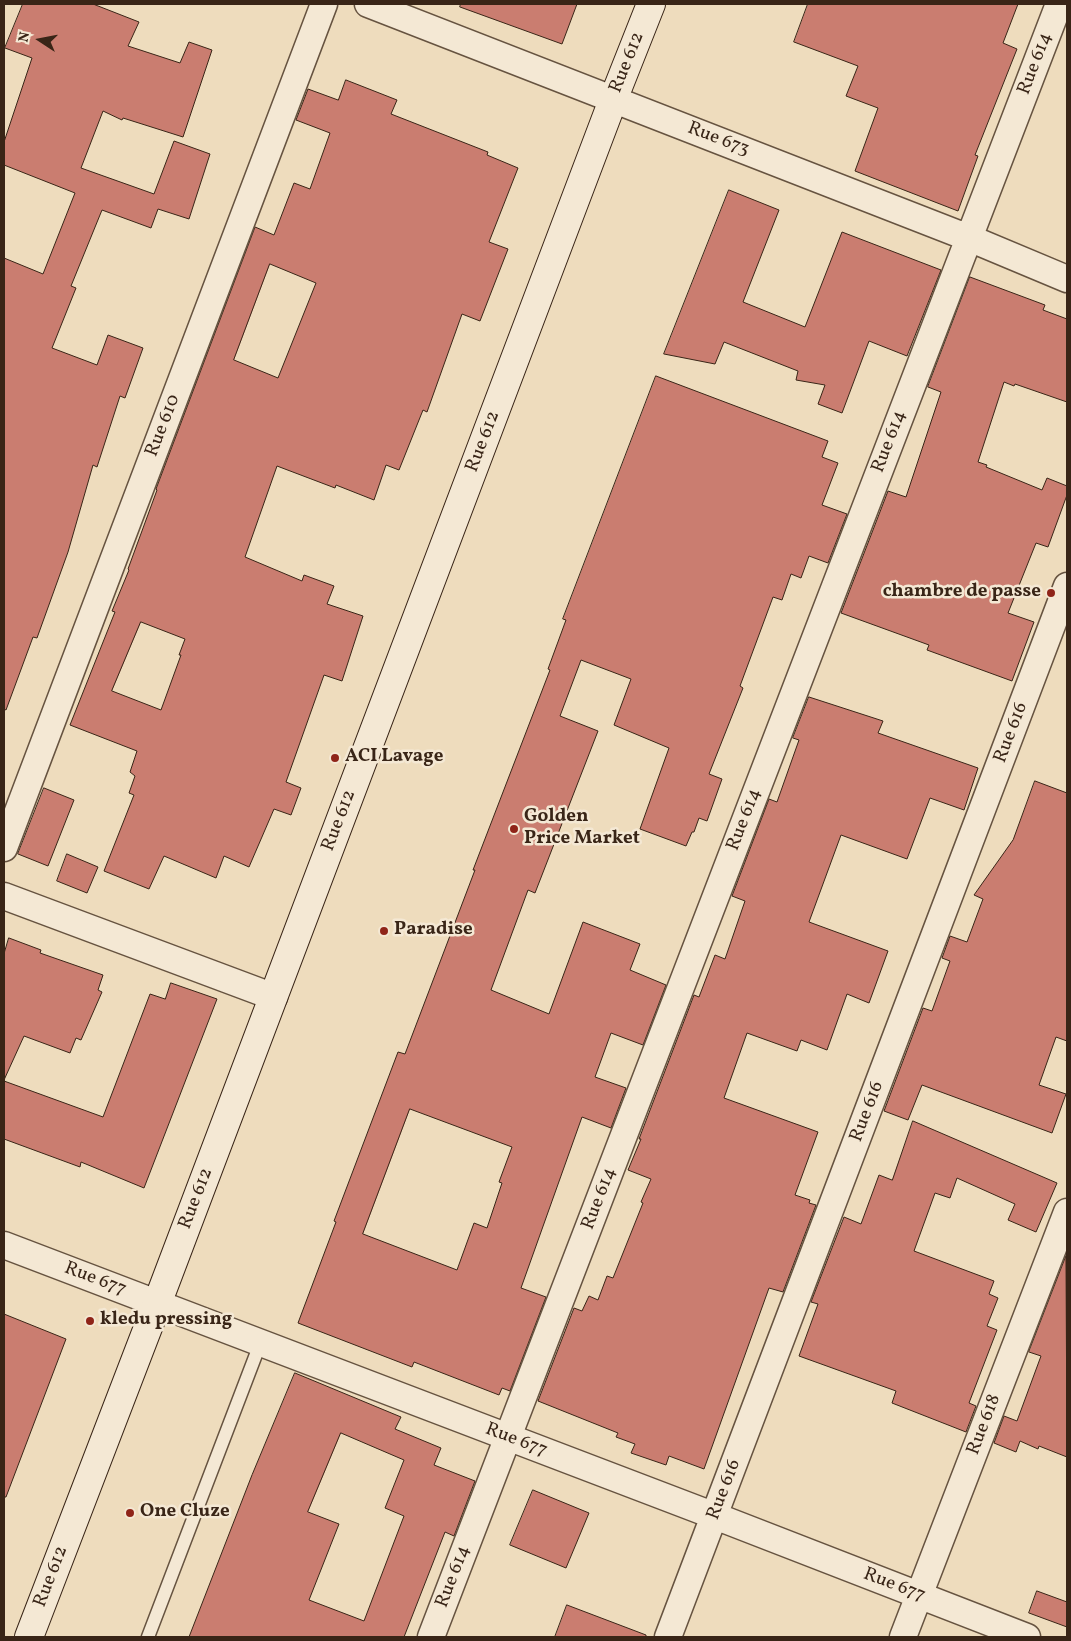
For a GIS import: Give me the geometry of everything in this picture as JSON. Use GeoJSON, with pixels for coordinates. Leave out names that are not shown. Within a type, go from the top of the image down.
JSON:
{"type":"FeatureCollection","features":[{"type":"Feature","properties":{"kind":"street","name":"Rue 610"},"geometry":{"type":"LineString","coordinates":[[4,848],[324,4]]}},
{"type":"Feature","properties":{"kind":"street","name":"Rue 673"},"geometry":{"type":"LineString","coordinates":[[368,4],[969,238],[1067,279]]}},
{"type":"Feature","properties":{"kind":"street","name":"Rue 612"},"geometry":{"type":"LineString","coordinates":[[29,1637],[651,4]]}},
{"type":"Feature","properties":{"kind":"street","name":"Rue 614"},"geometry":{"type":"LineString","coordinates":[[431,1637],[1059,4]]}},
{"type":"Feature","properties":{"kind":"street","name":"Rue 616"},"geometry":{"type":"LineString","coordinates":[[668,1637],[1067,586]]}},
{"type":"Feature","properties":{"kind":"street"},"geometry":{"type":"LineString","coordinates":[[4,896],[274,997]]}},
{"type":"Feature","properties":{"kind":"street","name":"Rue 618"},"geometry":{"type":"LineString","coordinates":[[903,1637],[1067,1212]]}},
{"type":"Feature","properties":{"kind":"street","name":"Rue 677"},"geometry":{"type":"LineString","coordinates":[[4,1245],[1027,1637]]}},
{"type":"Feature","properties":{"kind":"lane"},"geometry":{"type":"LineString","coordinates":[[148,1637],[260,1344]]}},
{"type":"Feature","properties":{"kind":"building"},"geometry":{"type":"Polygon","coordinates":[[[23,4],[93,4],[139,22],[128,46],[180,63],[189,42],[212,50],[183,137],[123,118],[122,120],[103,111],[81,168],[154,194],[174,141],[210,154],[189,219],[158,209],[151,228],[102,210],[71,286],[76,288],[52,348],[97,365],[108,335],[143,348],[125,398],[120,396],[97,467],[93,465],[68,552],[37,638],[33,637],[6,710],[4,709],[4,258],[43,274],[75,193],[4,165],[4,142],[32,58],[5,48],[23,4]]]}},
{"type":"Feature","properties":{"kind":"building"},"geometry":{"type":"Polygon","coordinates":[[[461,4],[577,4],[562,44],[460,7],[461,4]]]}},
{"type":"Feature","properties":{"kind":"building"},"geometry":{"type":"Polygon","coordinates":[[[808,4],[1018,4],[1003,43],[1017,49],[975,155],[978,156],[958,211],[855,171],[878,108],[846,96],[858,66],[794,42],[808,4]]]}},
{"type":"Feature","properties":{"kind":"building"},"geometry":{"type":"Polygon","coordinates":[[[346,80],[397,100],[391,114],[488,152],[487,155],[518,168],[489,242],[508,249],[480,321],[462,314],[427,412],[423,410],[399,470],[386,465],[374,500],[336,485],[335,488],[277,466],[245,557],[302,581],[304,575],[334,586],[327,604],[363,616],[342,681],[324,675],[286,782],[301,788],[291,815],[274,809],[249,867],[224,856],[216,878],[164,856],[149,889],[104,871],[134,795],[129,793],[135,776],[130,772],[137,751],[70,725],[115,612],[112,611],[129,570],[156,489],[255,227],[274,235],[294,183],[310,189],[330,133],[296,120],[308,89],[338,100],[346,80]],[[270,264],[234,360],[278,378],[316,283],[270,264]],[[141,622],[112,691],[161,710],[185,639],[141,622]]]}},
{"type":"Feature","properties":{"kind":"building"},"geometry":{"type":"Polygon","coordinates":[[[729,190],[779,210],[743,302],[805,327],[842,232],[941,270],[907,356],[869,341],[842,413],[818,404],[825,385],[796,380],[798,371],[724,342],[715,364],[664,354],[729,190]]]}},
{"type":"Feature","properties":{"kind":"building"},"geometry":{"type":"Polygon","coordinates":[[[970,277],[1045,305],[1043,310],[1067,319],[1067,402],[1004,382],[978,462],[1042,490],[1047,478],[1067,486],[1067,495],[1048,547],[1036,543],[1008,613],[1034,622],[1012,681],[927,650],[929,645],[841,613],[888,491],[906,497],[941,392],[928,387],[970,277]]]}},
{"type":"Feature","properties":{"kind":"building"},"geometry":{"type":"Polygon","coordinates":[[[656,376],[828,441],[822,457],[838,463],[822,505],[847,514],[828,563],[809,556],[801,578],[791,574],[782,600],[773,597],[740,686],[743,688],[709,774],[722,779],[707,821],[699,818],[686,846],[640,829],[669,748],[614,725],[631,679],[581,660],[560,716],[598,731],[535,893],[528,890],[491,990],[549,1014],[583,922],[640,944],[630,970],[666,985],[643,1045],[611,1033],[595,1077],[626,1088],[611,1128],[582,1117],[521,1288],[546,1297],[510,1391],[502,1388],[499,1395],[414,1362],[412,1367],[298,1323],[336,1222],[334,1221],[398,1052],[405,1054],[475,870],[473,870],[550,670],[548,669],[566,620],[563,619],[656,376]],[[410,1109],[363,1234],[457,1270],[474,1223],[487,1228],[502,1183],[499,1182],[512,1147],[410,1109]]]}},
{"type":"Feature","properties":{"kind":"building"},"geometry":{"type":"Polygon","coordinates":[[[809,697],[883,721],[878,733],[978,768],[964,810],[930,798],[907,859],[841,835],[809,922],[888,951],[869,1003],[847,994],[827,1050],[801,1040],[797,1051],[747,1033],[724,1098],[818,1132],[795,1195],[810,1200],[809,1203],[816,1205],[783,1292],[769,1288],[704,1469],[669,1456],[666,1465],[631,1453],[635,1444],[616,1437],[618,1433],[538,1401],[574,1308],[582,1311],[589,1296],[598,1300],[607,1276],[613,1278],[643,1203],[641,1202],[651,1179],[628,1170],[694,995],[699,997],[715,955],[725,959],[745,901],[732,896],[769,799],[777,802],[799,740],[793,738],[809,697]]]}},
{"type":"Feature","properties":{"kind":"building"},"geometry":{"type":"Polygon","coordinates":[[[1035,781],[1067,793],[1067,1041],[1056,1037],[1039,1085],[1066,1094],[1052,1133],[922,1085],[908,1120],[884,1111],[923,1008],[932,1011],[950,961],[942,958],[950,936],[967,942],[983,899],[974,895],[1013,840],[1035,781]]]}},
{"type":"Feature","properties":{"kind":"building"},"geometry":{"type":"Polygon","coordinates":[[[44,788],[74,800],[48,866],[18,854],[44,788]]]}},
{"type":"Feature","properties":{"kind":"building"},"geometry":{"type":"Polygon","coordinates":[[[67,854],[98,867],[87,893],[57,881],[67,854]]]}},
{"type":"Feature","properties":{"kind":"building"},"geometry":{"type":"Polygon","coordinates":[[[9,938],[41,950],[40,953],[103,975],[98,990],[102,992],[81,1040],[76,1038],[70,1053],[24,1036],[4,1080],[4,954],[9,938]]]}},
{"type":"Feature","properties":{"kind":"building"},"geometry":{"type":"Polygon","coordinates":[[[171,983],[217,999],[144,1188],[81,1162],[80,1167],[4,1139],[4,1081],[103,1117],[150,994],[165,999],[171,983]]]}},
{"type":"Feature","properties":{"kind":"building"},"geometry":{"type":"Polygon","coordinates":[[[913,1121],[1057,1183],[1036,1232],[1008,1220],[1015,1204],[957,1178],[950,1198],[935,1193],[914,1251],[994,1281],[989,1294],[998,1298],[987,1326],[997,1330],[969,1403],[976,1406],[966,1432],[892,1403],[896,1391],[799,1356],[818,1304],[811,1302],[844,1217],[861,1224],[879,1175],[892,1180],[913,1121]]]}},
{"type":"Feature","properties":{"kind":"building"},"geometry":{"type":"Polygon","coordinates":[[[1066,1256],[1067,1457],[1039,1446],[1038,1449],[1020,1441],[1016,1452],[994,1443],[1004,1416],[1017,1421],[1041,1356],[1029,1352],[1066,1256]]]}},
{"type":"Feature","properties":{"kind":"building"},"geometry":{"type":"Polygon","coordinates":[[[4,1314],[66,1339],[6,1497],[4,1497],[4,1314]]]}},
{"type":"Feature","properties":{"kind":"building"},"geometry":{"type":"Polygon","coordinates":[[[295,1373],[401,1417],[395,1429],[441,1448],[434,1465],[475,1481],[454,1536],[445,1532],[404,1637],[189,1637],[252,1475],[295,1373]],[[341,1433],[308,1512],[339,1524],[309,1600],[364,1621],[404,1516],[385,1508],[404,1460],[341,1433]]]}},
{"type":"Feature","properties":{"kind":"building"},"geometry":{"type":"Polygon","coordinates":[[[533,1490],[589,1513],[566,1568],[510,1545],[533,1490]]]}},
{"type":"Feature","properties":{"kind":"building"},"geometry":{"type":"Polygon","coordinates":[[[1037,1591],[1067,1602],[1067,1627],[1029,1613],[1037,1591]]]}},
{"type":"Feature","properties":{"kind":"building"},"geometry":{"type":"Polygon","coordinates":[[[567,1605],[646,1635],[646,1637],[555,1637],[567,1605]]]}},
{"type":"Feature","properties":{"kind":"place","name":"chambre de passe"},"geometry":{"type":"Point","coordinates":[1051,593]}},
{"type":"Feature","properties":{"kind":"place","name":"ACI Lavage"},"geometry":{"type":"Point","coordinates":[335,758]}},
{"type":"Feature","properties":{"kind":"place","name":"Golden Price Market"},"geometry":{"type":"Point","coordinates":[514,829]}},
{"type":"Feature","properties":{"kind":"place","name":"Paradise"},"geometry":{"type":"Point","coordinates":[384,931]}},
{"type":"Feature","properties":{"kind":"place","name":"kledu pressing"},"geometry":{"type":"Point","coordinates":[90,1321]}},
{"type":"Feature","properties":{"kind":"place","name":"One Cluze"},"geometry":{"type":"Point","coordinates":[130,1513]}}]}
